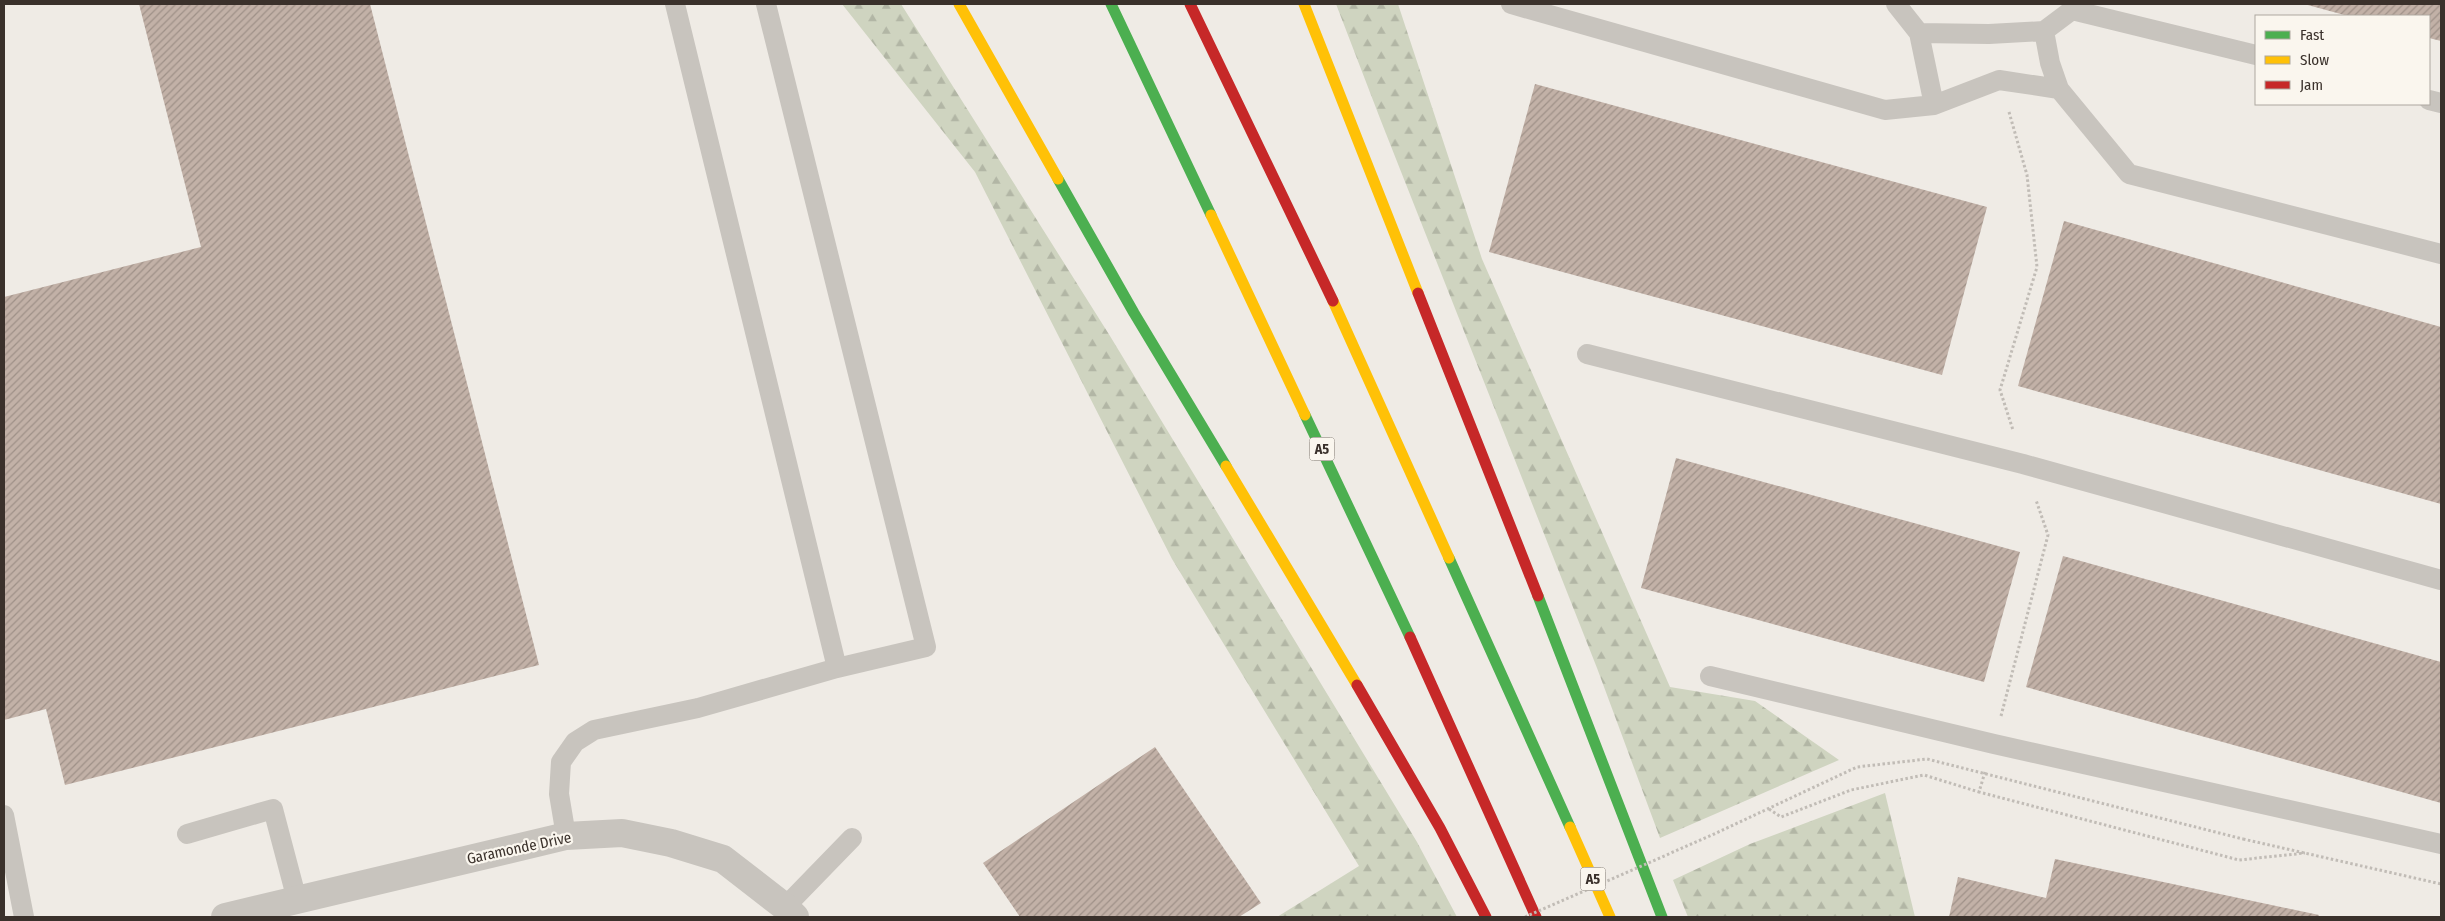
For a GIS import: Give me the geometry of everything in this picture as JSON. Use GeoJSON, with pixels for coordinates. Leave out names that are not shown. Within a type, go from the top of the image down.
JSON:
{"type":"FeatureCollection","features":[{"type":"Feature","properties":{"kind":"highway"},"geometry":{"type":"LineString","coordinates":[[959,4],[1134,313],[1375,715],[1440,828],[1486,917]]}},
{"type":"Feature","properties":{"kind":"highway","name":"A5"},"geometry":{"type":"LineString","coordinates":[[1111,4],[1402,620],[1536,917]]}},
{"type":"Feature","properties":{"kind":"highway","name":"A5"},"geometry":{"type":"LineString","coordinates":[[1190,4],[1349,335],[1610,917]]}},
{"type":"Feature","properties":{"kind":"highway"},"geometry":{"type":"LineString","coordinates":[[1304,4],[1567,670],[1662,917]]}},
{"type":"Feature","properties":{"kind":"street","name":"Garamonde Drive"},"geometry":{"type":"LineString","coordinates":[[225,917],[566,836],[622,833],[671,842],[723,859],[790,912]]}},
{"type":"Feature","properties":{"kind":"lane"},"geometry":{"type":"LineString","coordinates":[[675,4],[837,668]]}},
{"type":"Feature","properties":{"kind":"lane"},"geometry":{"type":"LineString","coordinates":[[566,836],[559,794],[561,762],[575,742],[594,730],[698,708],[837,668],[926,647],[766,4]]}},
{"type":"Feature","properties":{"kind":"lane"},"geometry":{"type":"LineString","coordinates":[[1510,4],[1885,110],[1934,105],[1999,80],[2059,88]]}},
{"type":"Feature","properties":{"kind":"lane"},"geometry":{"type":"LineString","coordinates":[[1896,4],[1919,33],[1934,105]]}},
{"type":"Feature","properties":{"kind":"lane"},"geometry":{"type":"LineString","coordinates":[[1919,33],[1989,34],[2044,31],[2072,10],[2255,55]]}},
{"type":"Feature","properties":{"kind":"lane"},"geometry":{"type":"LineString","coordinates":[[2044,31],[2050,63],[2059,88],[2130,174],[2441,254]]}},
{"type":"Feature","properties":{"kind":"lane"},"geometry":{"type":"LineString","coordinates":[[1587,354],[2023,464],[2441,580]]}},
{"type":"Feature","properties":{"kind":"lane"},"geometry":{"type":"LineString","coordinates":[[1710,676],[1994,744],[2441,844]]}},
{"type":"Feature","properties":{"kind":"lane"},"geometry":{"type":"LineString","coordinates":[[187,834],[273,809],[297,900]]}},
{"type":"Feature","properties":{"kind":"lane"},"geometry":{"type":"LineString","coordinates":[[4,815],[24,917]]}},
{"type":"Feature","properties":{"kind":"lane"},"geometry":{"type":"LineString","coordinates":[[790,912],[852,838]]}},
{"type":"Feature","properties":{"kind":"path"},"geometry":{"type":"LineString","coordinates":[[1979,792],[1994,744],[2048,535],[2000,390],[2037,267],[2027,175],[1999,80]]}},
{"type":"Feature","properties":{"kind":"path"},"geometry":{"type":"LineString","coordinates":[[1525,917],[1769,809],[1857,767],[1927,759],[2242,839],[2441,884]]}},
{"type":"Feature","properties":{"kind":"path"},"geometry":{"type":"LineString","coordinates":[[1769,809],[1781,817],[1851,790],[1924,775],[1979,792],[2239,860],[2305,853]]}},
{"type":"Feature","properties":{"kind":"green space"},"geometry":{"type":"Polygon","coordinates":[[[842,4],[901,4],[1110,336],[1417,842],[1457,917],[1277,917],[1359,866],[1172,559],[975,172],[842,4]]]}},
{"type":"Feature","properties":{"kind":"green space"},"geometry":{"type":"Polygon","coordinates":[[[1336,4],[1398,4],[1482,259],[1670,687],[1755,701],[1839,760],[1660,838],[1597,668],[1336,4]]]}},
{"type":"Feature","properties":{"kind":"green space"},"geometry":{"type":"Polygon","coordinates":[[[1885,793],[1915,917],[1688,917],[1673,880],[1750,844],[1885,793]]]}},
{"type":"Feature","properties":{"kind":"building"},"geometry":{"type":"Polygon","coordinates":[[[139,4],[370,4],[539,665],[65,785],[46,709],[4,720],[4,297],[201,247],[139,4]]]}},
{"type":"Feature","properties":{"kind":"building"},"geometry":{"type":"Polygon","coordinates":[[[2304,4],[2441,4],[2441,41],[2430,38],[2430,15],[2344,15],[2304,4]]]}},
{"type":"Feature","properties":{"kind":"building"},"geometry":{"type":"Polygon","coordinates":[[[1535,84],[1987,207],[1942,375],[1489,252],[1535,84]]]}},
{"type":"Feature","properties":{"kind":"building"},"geometry":{"type":"Polygon","coordinates":[[[2064,221],[2441,327],[2441,504],[2018,386],[2064,221]]]}},
{"type":"Feature","properties":{"kind":"building"},"geometry":{"type":"Polygon","coordinates":[[[1676,458],[2020,552],[1984,682],[1641,588],[1676,458]]]}},
{"type":"Feature","properties":{"kind":"building"},"geometry":{"type":"Polygon","coordinates":[[[2063,556],[2441,662],[2441,803],[2026,687],[2063,556]]]}},
{"type":"Feature","properties":{"kind":"building"},"geometry":{"type":"Polygon","coordinates":[[[1155,747],[1261,903],[1239,917],[1020,917],[983,863],[1155,747]]]}},
{"type":"Feature","properties":{"kind":"building"},"geometry":{"type":"Polygon","coordinates":[[[2055,859],[2319,915],[2318,917],[1949,917],[1958,877],[2046,898],[2055,859]]]}},
{"type":"Feature","properties":{"kind":"traffic: fast"},"geometry":{"type":"LineString","coordinates":[[1111,4],[1211,215]]}},
{"type":"Feature","properties":{"kind":"traffic: fast"},"geometry":{"type":"LineString","coordinates":[[1058,179],[1134,313],[1226,466]]}},
{"type":"Feature","properties":{"kind":"traffic: fast"},"geometry":{"type":"LineString","coordinates":[[1305,415],[1410,637]]}},
{"type":"Feature","properties":{"kind":"traffic: fast"},"geometry":{"type":"LineString","coordinates":[[1449,558],[1570,827]]}},
{"type":"Feature","properties":{"kind":"traffic: fast"},"geometry":{"type":"LineString","coordinates":[[1538,596],[1662,917]]}},
{"type":"Feature","properties":{"kind":"traffic: slow"},"geometry":{"type":"LineString","coordinates":[[959,4],[1058,179]]}},
{"type":"Feature","properties":{"kind":"traffic: slow"},"geometry":{"type":"LineString","coordinates":[[1304,4],[1418,293]]}},
{"type":"Feature","properties":{"kind":"traffic: slow"},"geometry":{"type":"LineString","coordinates":[[1211,215],[1305,415]]}},
{"type":"Feature","properties":{"kind":"traffic: slow"},"geometry":{"type":"LineString","coordinates":[[1333,301],[1449,558]]}},
{"type":"Feature","properties":{"kind":"traffic: slow"},"geometry":{"type":"LineString","coordinates":[[1226,466],[1357,685]]}},
{"type":"Feature","properties":{"kind":"traffic: slow"},"geometry":{"type":"LineString","coordinates":[[1570,827],[1610,917]]}},
{"type":"Feature","properties":{"kind":"traffic: jam"},"geometry":{"type":"LineString","coordinates":[[1190,4],[1333,301]]}},
{"type":"Feature","properties":{"kind":"traffic: jam"},"geometry":{"type":"LineString","coordinates":[[1418,293],[1538,596]]}},
{"type":"Feature","properties":{"kind":"traffic: jam"},"geometry":{"type":"LineString","coordinates":[[1410,637],[1536,917]]}},
{"type":"Feature","properties":{"kind":"traffic: jam"},"geometry":{"type":"LineString","coordinates":[[1357,685],[1440,828],[1486,917]]}}]}
